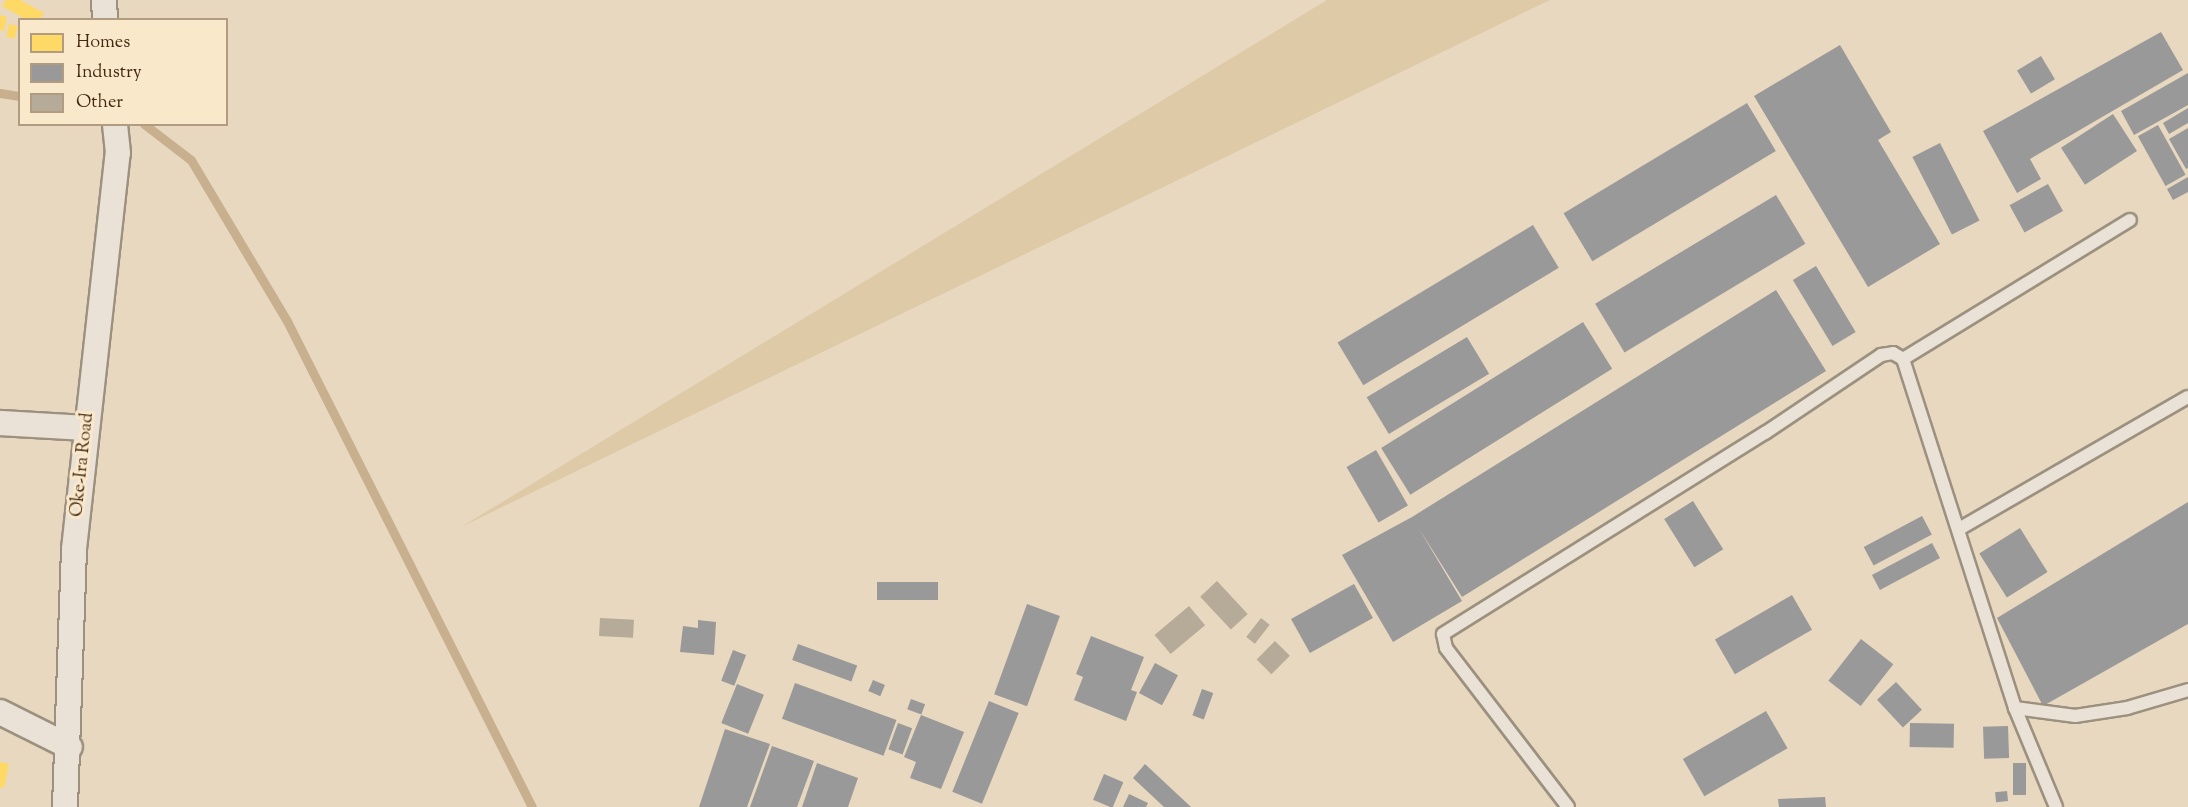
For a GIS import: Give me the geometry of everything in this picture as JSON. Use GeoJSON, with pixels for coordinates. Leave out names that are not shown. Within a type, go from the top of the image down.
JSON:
{"type":"FeatureCollection","features":[{"type":"Feature","properties":{"kind":"street"},"geometry":{"type":"LineString","coordinates":[[104,0],[105,18]]}},
{"type":"Feature","properties":{"kind":"street","name":"Oke-Ira Road"},"geometry":{"type":"LineString","coordinates":[[65,807],[70,747],[74,549],[118,153],[115,126]]}},
{"type":"Feature","properties":{"kind":"street"},"geometry":{"type":"LineString","coordinates":[[0,423],[87,428]]}},
{"type":"Feature","properties":{"kind":"street"},"geometry":{"type":"LineString","coordinates":[[0,712],[70,747]]}},
{"type":"Feature","properties":{"kind":"lane"},"geometry":{"type":"LineString","coordinates":[[1903,359],[2130,220]]}},
{"type":"Feature","properties":{"kind":"lane"},"geometry":{"type":"LineString","coordinates":[[1568,807],[1446,648],[1443,634],[1765,433],[1881,355],[1893,353],[1903,359],[2015,708],[2056,807]]}},
{"type":"Feature","properties":{"kind":"lane"},"geometry":{"type":"LineString","coordinates":[[1959,529],[2188,397]]}},
{"type":"Feature","properties":{"kind":"lane"},"geometry":{"type":"LineString","coordinates":[[2015,708],[2074,716],[2127,708],[2188,690]]}},
{"type":"Feature","properties":{"kind":"shaded area"},"geometry":{"type":"Polygon","coordinates":[[[1327,0],[1550,0],[461,527],[1327,0]]]}},
{"type":"Feature","properties":{"kind":"building: Homes"},"geometry":{"type":"Polygon","coordinates":[[[6,0],[20,0],[44,13],[41,18],[23,18],[2,6],[6,0]]]}},
{"type":"Feature","properties":{"kind":"building: Homes"},"geometry":{"type":"Polygon","coordinates":[[[0,15],[7,17],[4,31],[0,30],[0,15]]]}},
{"type":"Feature","properties":{"kind":"building: Homes"},"geometry":{"type":"Polygon","coordinates":[[[9,24],[18,26],[15,39],[6,37],[9,24]]]}},
{"type":"Feature","properties":{"kind":"building: Homes"},"geometry":{"type":"Polygon","coordinates":[[[0,762],[9,764],[4,788],[0,787],[0,762]]]}},
{"type":"Feature","properties":{"kind":"building: Industry"},"geometry":{"type":"Polygon","coordinates":[[[2161,32],[2183,70],[2030,159],[2041,179],[2017,193],[1983,131],[2161,32]]]}},
{"type":"Feature","properties":{"kind":"building: Industry"},"geometry":{"type":"Polygon","coordinates":[[[1840,45],[1891,132],[1878,140],[1940,244],[1868,287],[1754,96],[1840,45]]]}},
{"type":"Feature","properties":{"kind":"building: Industry"},"geometry":{"type":"Polygon","coordinates":[[[2041,56],[2055,79],[2031,94],[2017,70],[2041,56]]]}},
{"type":"Feature","properties":{"kind":"building: Industry"},"geometry":{"type":"Polygon","coordinates":[[[2188,73],[2188,105],[2134,135],[2121,111],[2188,73]]]}},
{"type":"Feature","properties":{"kind":"building: Industry"},"geometry":{"type":"Polygon","coordinates":[[[1747,103],[1776,151],[1592,261],[1564,213],[1747,103]]]}},
{"type":"Feature","properties":{"kind":"building: Industry"},"geometry":{"type":"Polygon","coordinates":[[[2188,108],[2188,123],[2169,134],[2163,123],[2188,108]]]}},
{"type":"Feature","properties":{"kind":"building: Industry"},"geometry":{"type":"Polygon","coordinates":[[[2113,114],[2137,151],[2085,185],[2061,148],[2113,114]]]}},
{"type":"Feature","properties":{"kind":"building: Industry"},"geometry":{"type":"Polygon","coordinates":[[[2158,125],[2186,175],[2166,186],[2138,136],[2158,125]]]}},
{"type":"Feature","properties":{"kind":"building: Industry"},"geometry":{"type":"Polygon","coordinates":[[[2188,128],[2188,168],[2186,169],[2169,139],[2188,128]]]}},
{"type":"Feature","properties":{"kind":"building: Industry"},"geometry":{"type":"Polygon","coordinates":[[[1940,143],[1979,221],[1952,235],[1912,157],[1940,143]]]}},
{"type":"Feature","properties":{"kind":"building: Industry"},"geometry":{"type":"Polygon","coordinates":[[[2188,177],[2188,192],[2173,200],[2167,189],[2188,177]]]}},
{"type":"Feature","properties":{"kind":"building: Industry"},"geometry":{"type":"Polygon","coordinates":[[[2048,184],[2063,211],[2025,232],[2010,205],[2048,184]]]}},
{"type":"Feature","properties":{"kind":"building: Industry"},"geometry":{"type":"Polygon","coordinates":[[[1776,195],[1805,244],[1624,353],[1595,304],[1776,195]]]}},
{"type":"Feature","properties":{"kind":"building: Industry"},"geometry":{"type":"Polygon","coordinates":[[[1533,225],[1559,268],[1363,385],[1338,342],[1533,225]]]}},
{"type":"Feature","properties":{"kind":"building: Industry"},"geometry":{"type":"Polygon","coordinates":[[[1816,266],[1856,332],[1833,346],[1793,280],[1816,266]]]}},
{"type":"Feature","properties":{"kind":"building: Industry"},"geometry":{"type":"Polygon","coordinates":[[[1776,290],[1826,371],[1462,597],[1418,527],[1462,601],[1393,642],[1342,555],[1412,517],[1776,290]]]}},
{"type":"Feature","properties":{"kind":"building: Industry"},"geometry":{"type":"Polygon","coordinates":[[[1583,322],[1612,369],[1410,495],[1381,448],[1583,322]]]}},
{"type":"Feature","properties":{"kind":"building: Industry"},"geometry":{"type":"Polygon","coordinates":[[[1467,337],[1489,374],[1389,434],[1367,397],[1467,337]]]}},
{"type":"Feature","properties":{"kind":"building: Industry"},"geometry":{"type":"Polygon","coordinates":[[[1376,450],[1408,505],[1379,522],[1347,467],[1376,450]]]}},
{"type":"Feature","properties":{"kind":"building: Industry"},"geometry":{"type":"Polygon","coordinates":[[[1693,501],[1723,549],[1694,567],[1664,519],[1693,501]]]}},
{"type":"Feature","properties":{"kind":"building: Industry"},"geometry":{"type":"Polygon","coordinates":[[[2188,502],[2188,624],[2043,706],[1997,618],[2188,502]]]}},
{"type":"Feature","properties":{"kind":"building: Industry"},"geometry":{"type":"Polygon","coordinates":[[[1922,516],[1932,535],[1874,566],[1864,547],[1922,516]]]}},
{"type":"Feature","properties":{"kind":"building: Industry"},"geometry":{"type":"Polygon","coordinates":[[[2020,528],[2048,572],[2007,598],[1979,553],[2020,528]]]}},
{"type":"Feature","properties":{"kind":"building: Industry"},"geometry":{"type":"Polygon","coordinates":[[[1932,543],[1940,558],[1880,590],[1872,575],[1932,543]]]}},
{"type":"Feature","properties":{"kind":"building: Industry"},"geometry":{"type":"Polygon","coordinates":[[[877,582],[938,582],[938,600],[877,600],[877,582]]]}},
{"type":"Feature","properties":{"kind":"building: Industry"},"geometry":{"type":"Polygon","coordinates":[[[1354,584],[1373,618],[1310,653],[1291,619],[1354,584]]]}},
{"type":"Feature","properties":{"kind":"building: Industry"},"geometry":{"type":"Polygon","coordinates":[[[1792,595],[1812,630],[1735,674],[1715,640],[1792,595]]]}},
{"type":"Feature","properties":{"kind":"building: Industry"},"geometry":{"type":"Polygon","coordinates":[[[1027,604],[1060,616],[1027,706],[994,694],[1027,604]]]}},
{"type":"Feature","properties":{"kind":"building: Industry"},"geometry":{"type":"Polygon","coordinates":[[[698,620],[716,622],[714,655],[680,652],[683,626],[698,628],[698,620]]]}},
{"type":"Feature","properties":{"kind":"building: Industry"},"geometry":{"type":"Polygon","coordinates":[[[1091,636],[1144,657],[1131,690],[1137,692],[1126,721],[1074,700],[1083,677],[1076,674],[1091,636]]]}},
{"type":"Feature","properties":{"kind":"building: Industry"},"geometry":{"type":"Polygon","coordinates":[[[1861,639],[1893,664],[1861,706],[1828,681],[1861,639]]]}},
{"type":"Feature","properties":{"kind":"building: Industry"},"geometry":{"type":"Polygon","coordinates":[[[798,644],[857,666],[851,682],[792,660],[798,644]]]}},
{"type":"Feature","properties":{"kind":"building: Industry"},"geometry":{"type":"Polygon","coordinates":[[[733,650],[746,655],[734,686],[721,681],[733,650]]]}},
{"type":"Feature","properties":{"kind":"building: Industry"},"geometry":{"type":"Polygon","coordinates":[[[1155,663],[1178,675],[1162,705],[1139,693],[1155,663]]]}},
{"type":"Feature","properties":{"kind":"building: Industry"},"geometry":{"type":"Polygon","coordinates":[[[873,680],[885,685],[880,696],[868,691],[873,680]]]}},
{"type":"Feature","properties":{"kind":"building: Industry"},"geometry":{"type":"Polygon","coordinates":[[[1896,682],[1922,710],[1903,728],[1877,700],[1896,682]]]}},
{"type":"Feature","properties":{"kind":"building: Industry"},"geometry":{"type":"Polygon","coordinates":[[[795,683],[896,720],[883,756],[782,719],[795,683]]]}},
{"type":"Feature","properties":{"kind":"building: Industry"},"geometry":{"type":"Polygon","coordinates":[[[737,684],[764,695],[748,734],[721,723],[737,684]]]}},
{"type":"Feature","properties":{"kind":"building: Industry"},"geometry":{"type":"Polygon","coordinates":[[[1202,689],[1213,693],[1204,719],[1192,715],[1202,689]]]}},
{"type":"Feature","properties":{"kind":"building: Industry"},"geometry":{"type":"Polygon","coordinates":[[[911,699],[925,704],[921,714],[907,709],[911,699]]]}},
{"type":"Feature","properties":{"kind":"building: Industry"},"geometry":{"type":"Polygon","coordinates":[[[989,701],[1019,713],[982,804],[952,792],[989,701]]]}},
{"type":"Feature","properties":{"kind":"building: Industry"},"geometry":{"type":"Polygon","coordinates":[[[1766,711],[1788,748],[1704,796],[1683,759],[1766,711]]]}},
{"type":"Feature","properties":{"kind":"building: Industry"},"geometry":{"type":"Polygon","coordinates":[[[921,715],[964,732],[941,789],[910,778],[916,762],[904,757],[921,715]]]}},
{"type":"Feature","properties":{"kind":"building: Industry"},"geometry":{"type":"Polygon","coordinates":[[[898,723],[912,728],[903,754],[888,749],[898,723]]]}},
{"type":"Feature","properties":{"kind":"building: Industry"},"geometry":{"type":"Polygon","coordinates":[[[1910,723],[1954,724],[1954,748],[1910,747],[1910,723]]]}},
{"type":"Feature","properties":{"kind":"building: Industry"},"geometry":{"type":"Polygon","coordinates":[[[2008,726],[2009,758],[1984,759],[1983,727],[2008,726]]]}},
{"type":"Feature","properties":{"kind":"building: Industry"},"geometry":{"type":"Polygon","coordinates":[[[725,729],[770,744],[747,807],[699,807],[725,729]]]}},
{"type":"Feature","properties":{"kind":"building: Industry"},"geometry":{"type":"Polygon","coordinates":[[[772,746],[814,761],[797,807],[750,807],[772,746]]]}},
{"type":"Feature","properties":{"kind":"building: Industry"},"geometry":{"type":"Polygon","coordinates":[[[817,763],[858,778],[848,807],[802,807],[817,763]]]}},
{"type":"Feature","properties":{"kind":"building: Industry"},"geometry":{"type":"Polygon","coordinates":[[[2013,763],[2026,763],[2026,795],[2013,795],[2013,763]]]}},
{"type":"Feature","properties":{"kind":"building: Industry"},"geometry":{"type":"Polygon","coordinates":[[[1145,764],[1191,807],[1164,807],[1133,778],[1145,764]]]}},
{"type":"Feature","properties":{"kind":"building: Industry"},"geometry":{"type":"Polygon","coordinates":[[[1104,774],[1123,782],[1113,807],[1093,800],[1104,774]]]}},
{"type":"Feature","properties":{"kind":"building: Industry"},"geometry":{"type":"Polygon","coordinates":[[[2007,791],[2008,801],[1996,802],[1995,792],[2007,791]]]}},
{"type":"Feature","properties":{"kind":"building: Industry"},"geometry":{"type":"Polygon","coordinates":[[[1129,794],[1148,803],[1146,807],[1123,807],[1129,794]]]}},
{"type":"Feature","properties":{"kind":"building: Industry"},"geometry":{"type":"Polygon","coordinates":[[[1825,797],[1826,807],[1779,807],[1778,799],[1825,797]]]}},
{"type":"Feature","properties":{"kind":"building: Other"},"geometry":{"type":"Polygon","coordinates":[[[1217,581],[1248,614],[1231,630],[1200,597],[1217,581]]]}},
{"type":"Feature","properties":{"kind":"building: Other"},"geometry":{"type":"Polygon","coordinates":[[[1189,606],[1205,625],[1171,654],[1155,635],[1189,606]]]}},
{"type":"Feature","properties":{"kind":"building: Other"},"geometry":{"type":"Polygon","coordinates":[[[600,618],[634,620],[633,638],[599,636],[600,618]]]}},
{"type":"Feature","properties":{"kind":"building: Other"},"geometry":{"type":"Polygon","coordinates":[[[1261,618],[1270,625],[1255,644],[1246,637],[1261,618]]]}},
{"type":"Feature","properties":{"kind":"building: Other"},"geometry":{"type":"Polygon","coordinates":[[[1275,641],[1290,656],[1271,674],[1257,659],[1275,641]]]}},
{"type":"Feature","properties":{"kind":"waterway"},"geometry":{"type":"LineString","coordinates":[[0,93],[18,96]]}},
{"type":"Feature","properties":{"kind":"waterway"},"geometry":{"type":"LineString","coordinates":[[147,126],[191,160],[287,321],[532,807]]}}]}
